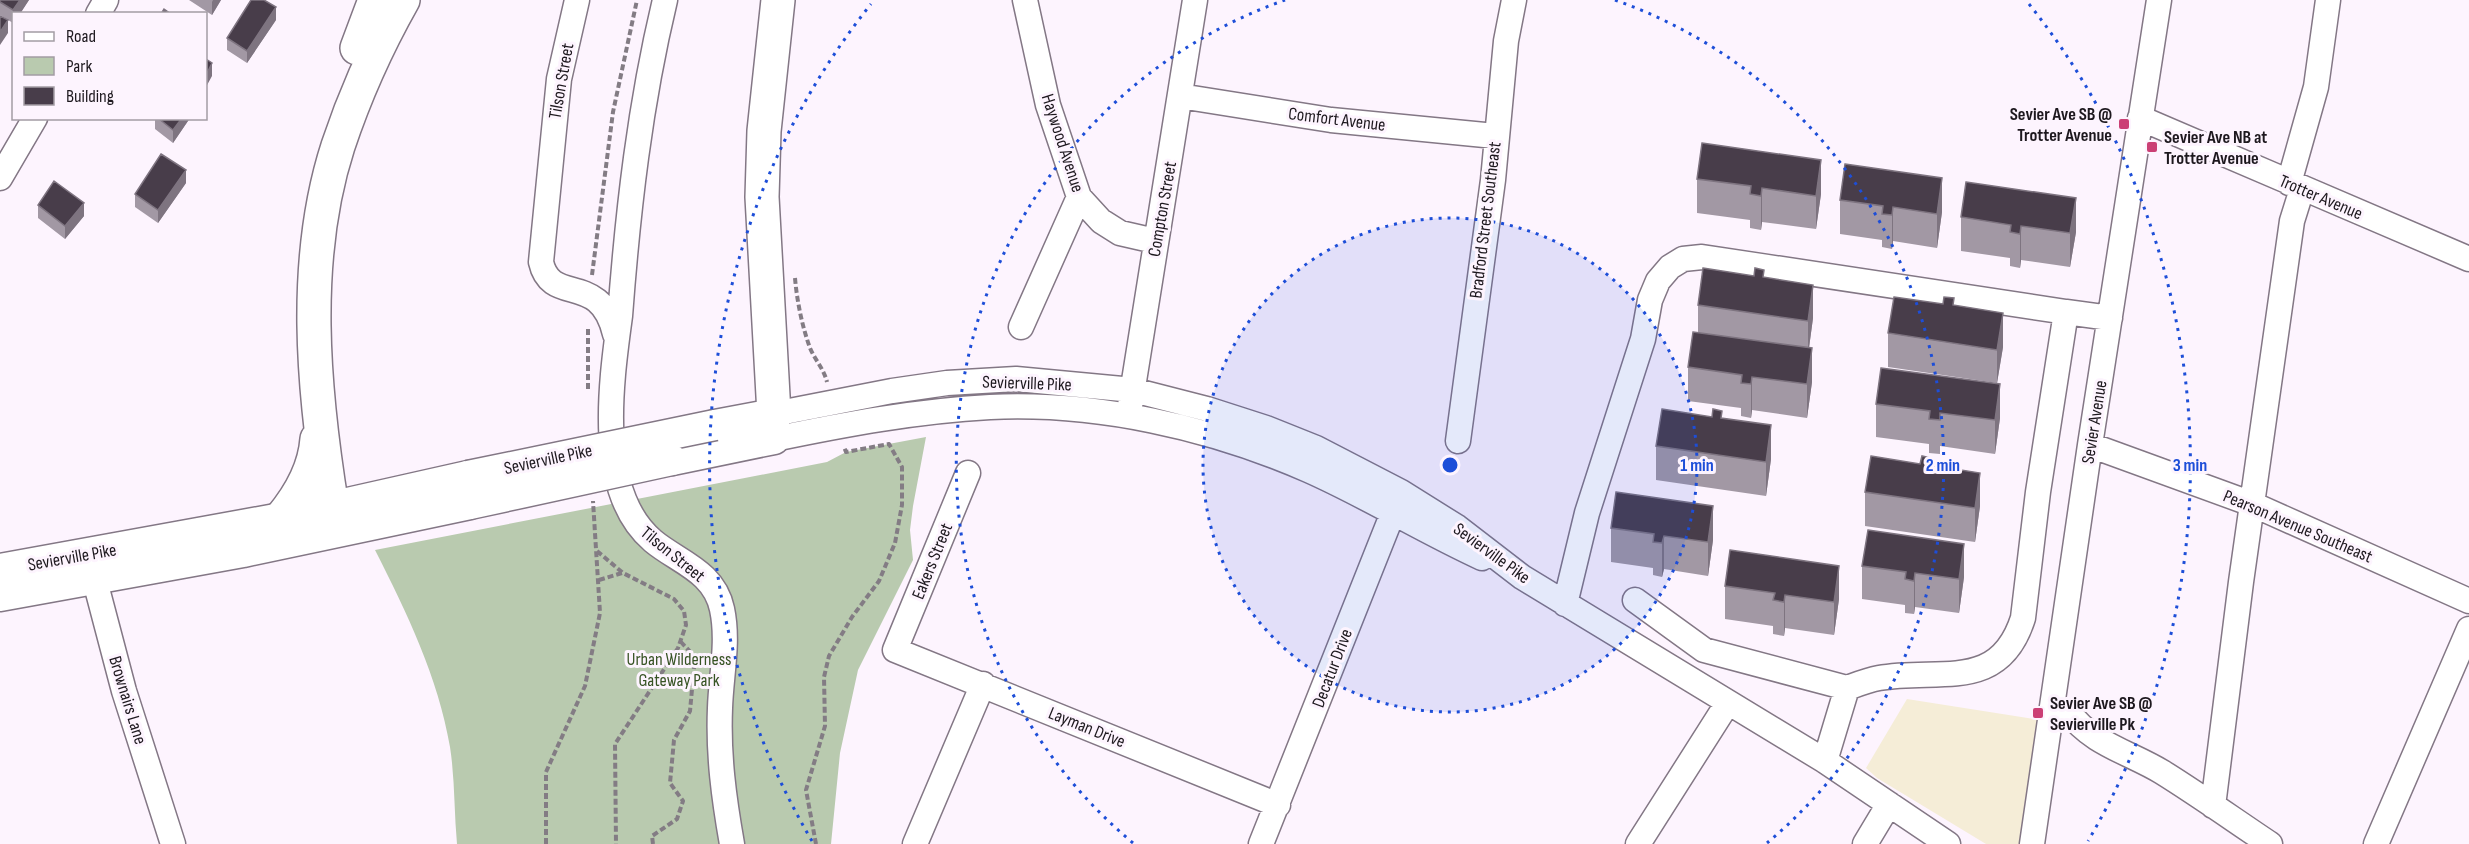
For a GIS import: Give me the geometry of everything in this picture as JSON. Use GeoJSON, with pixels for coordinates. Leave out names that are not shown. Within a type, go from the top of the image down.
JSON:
{"type":"FeatureCollection","features":[{"type":"Feature","properties":{"kind":"highway"},"geometry":{"type":"LineString","coordinates":[[334,519],[315,363],[316,279],[321,232],[338,146],[345,87],[375,0]]}},
{"type":"Feature","properties":{"kind":"highway"},"geometry":{"type":"LineString","coordinates":[[338,146],[374,52],[402,0]]}},
{"type":"Feature","properties":{"kind":"highway"},"geometry":{"type":"LineString","coordinates":[[774,426],[762,197],[766,100],[778,0]]}},
{"type":"Feature","properties":{"kind":"highway"},"geometry":{"type":"LineString","coordinates":[[281,518],[291,505],[316,456],[319,404]]}},
{"type":"Feature","properties":{"kind":"main road","name":"Sevierville Pike"},"geometry":{"type":"LineString","coordinates":[[0,569],[91,567],[469,490],[715,425],[774,426]]}},
{"type":"Feature","properties":{"kind":"main road","name":"Sevierville Pike"},"geometry":{"type":"LineString","coordinates":[[469,490],[672,460],[774,426]]}},
{"type":"Feature","properties":{"kind":"main road","name":"Sevierville Pike"},"geometry":{"type":"LineString","coordinates":[[0,596],[91,567],[281,518],[334,519]]}},
{"type":"Feature","properties":{"kind":"street","name":"Tilson Street"},"geometry":{"type":"LineString","coordinates":[[577,0],[560,80],[540,251],[542,270],[551,281],[570,291],[590,293],[607,310],[616,336]]}},
{"type":"Feature","properties":{"kind":"street","name":"Tilson Street"},"geometry":{"type":"LineString","coordinates":[[666,0],[639,130],[624,263],[616,336],[612,433],[614,463],[627,509],[638,526],[654,542],[701,572],[715,591],[722,608],[726,651],[720,707],[721,783],[732,844]]}},
{"type":"Feature","properties":{"kind":"street","name":"Haywood Avenue"},"geometry":{"type":"LineString","coordinates":[[1025,0],[1048,105],[1079,197],[1101,221],[1120,233],[1155,242]]}},
{"type":"Feature","properties":{"kind":"street","name":"Compton Street"},"geometry":{"type":"LineString","coordinates":[[1128,417],[1195,0]]}},
{"type":"Feature","properties":{"kind":"street","name":"Bradford Street Southeast"},"geometry":{"type":"LineString","coordinates":[[1458,441],[1492,180],[1506,41],[1514,0]]}},
{"type":"Feature","properties":{"kind":"street","name":"Sevier Avenue"},"geometry":{"type":"LineString","coordinates":[[2032,844],[2054,709],[2090,445],[2159,0]]}},
{"type":"Feature","properties":{"kind":"street"},"geometry":{"type":"LineString","coordinates":[[2213,806],[2296,186],[2316,87],[2328,0]]}},
{"type":"Feature","properties":{"kind":"street","name":"Comfort Avenue"},"geometry":{"type":"LineString","coordinates":[[1180,96],[1331,120],[1495,136]]}},
{"type":"Feature","properties":{"kind":"street","name":"Trotter Avenue"},"geometry":{"type":"LineString","coordinates":[[2140,118],[2469,259]]}},
{"type":"Feature","properties":{"kind":"street"},"geometry":{"type":"LineString","coordinates":[[3,165],[34,120]]}},
{"type":"Feature","properties":{"kind":"street"},"geometry":{"type":"LineString","coordinates":[[1021,327],[1079,197]]}},
{"type":"Feature","properties":{"kind":"street"},"geometry":{"type":"LineString","coordinates":[[1565,604],[1587,513],[1643,339],[1650,300],[1658,281],[1670,267],[1683,259],[1702,257],[2110,318]]}},
{"type":"Feature","properties":{"kind":"street"},"geometry":{"type":"LineString","coordinates":[[590,293],[605,286],[624,263]]}},
{"type":"Feature","properties":{"kind":"street"},"geometry":{"type":"LineString","coordinates":[[1635,600],[1704,650],[1847,687],[1879,678],[1962,674],[1982,669],[1998,659],[2019,633],[2024,618],[2038,492],[2066,312]]}},
{"type":"Feature","properties":{"kind":"street","name":"Sevierville Pike"},"geometry":{"type":"LineString","coordinates":[[774,426],[947,383],[1016,379],[1133,390],[1207,409],[1266,428],[1316,448],[1397,503]]}},
{"type":"Feature","properties":{"kind":"street","name":"Sevierville Pike"},"geometry":{"type":"LineString","coordinates":[[774,426],[992,407],[1072,410],[1128,417],[1203,433],[1261,451],[1457,527],[1522,577],[1727,704],[1825,761],[1948,844]]}},
{"type":"Feature","properties":{"kind":"street","name":"Pearson Avenue Southeast"},"geometry":{"type":"LineString","coordinates":[[2090,445],[2252,504],[2469,601]]}},
{"type":"Feature","properties":{"kind":"street","name":"Eakers Street"},"geometry":{"type":"LineString","coordinates":[[895,650],[968,473]]}},
{"type":"Feature","properties":{"kind":"street","name":"Decatur Drive"},"geometry":{"type":"LineString","coordinates":[[1261,844],[1397,503]]}},
{"type":"Feature","properties":{"kind":"street","name":"Brownairs Lane"},"geometry":{"type":"LineString","coordinates":[[91,567],[124,691],[173,844]]}},
{"type":"Feature","properties":{"kind":"street"},"geometry":{"type":"LineString","coordinates":[[2376,844],[2469,629]]}},
{"type":"Feature","properties":{"kind":"street","name":"Layman Drive"},"geometry":{"type":"LineString","coordinates":[[895,650],[1278,805]]}},
{"type":"Feature","properties":{"kind":"street"},"geometry":{"type":"LineString","coordinates":[[915,844],[982,684]]}},
{"type":"Feature","properties":{"kind":"street"},"geometry":{"type":"LineString","coordinates":[[1825,761],[1847,687]]}},
{"type":"Feature","properties":{"kind":"street"},"geometry":{"type":"LineString","coordinates":[[1638,844],[1727,704]]}},
{"type":"Feature","properties":{"kind":"street"},"geometry":{"type":"LineString","coordinates":[[2054,709],[2069,712],[2077,723],[2093,736],[2160,771],[2270,844]]}},
{"type":"Feature","properties":{"kind":"street"},"geometry":{"type":"LineString","coordinates":[[1865,844],[1889,804]]}},
{"type":"Feature","properties":{"kind":"street"},"geometry":{"type":"LineString","coordinates":[[2038,814],[2043,844]]}},
{"type":"Feature","properties":{"kind":"path"},"geometry":{"type":"LineString","coordinates":[[597,551],[623,573],[674,599],[684,611],[686,625],[681,642],[615,744],[616,844]]}},
{"type":"Feature","properties":{"kind":"path"},"geometry":{"type":"LineString","coordinates":[[599,580],[623,573]]}},
{"type":"Feature","properties":{"kind":"path"},"geometry":{"type":"LineString","coordinates":[[653,844],[652,836],[677,819],[683,801],[670,783],[674,740],[690,711],[695,657],[681,642]]}},
{"type":"Feature","properties":{"kind":"shaded area"},"geometry":{"type":"Polygon","coordinates":[[[1907,699],[2040,720],[2022,844],[1986,844],[1877,778],[1866,768],[1907,699]]]}},
{"type":"Feature","properties":{"kind":"green space","name":"Urban Wilderness Gateway Park"},"geometry":{"type":"Polygon","coordinates":[[[926,437],[910,530],[913,560],[858,670],[840,753],[831,844],[457,844],[452,759],[445,721],[420,646],[375,550],[827,462],[846,452],[926,437]]]}},
{"type":"Feature","properties":{"kind":"building"},"geometry":{"type":"Polygon","coordinates":[[[0,0],[20,0],[13,10],[0,0]]]}},
{"type":"Feature","properties":{"kind":"building"},"geometry":{"type":"Polygon","coordinates":[[[251,0],[264,0],[276,7],[247,51],[227,38],[251,0]]]}},
{"type":"Feature","properties":{"kind":"building"},"geometry":{"type":"Polygon","coordinates":[[[0,16],[8,20],[0,32],[0,16]]]}},
{"type":"Feature","properties":{"kind":"building"},"geometry":{"type":"Polygon","coordinates":[[[207,60],[212,63],[207,73],[207,60]]]}},
{"type":"Feature","properties":{"kind":"building"},"geometry":{"type":"Polygon","coordinates":[[[160,120],[180,120],[173,130],[160,120]]]}},
{"type":"Feature","properties":{"kind":"building"},"geometry":{"type":"Polygon","coordinates":[[[1702,143],[1821,160],[1816,196],[1762,188],[1761,196],[1750,194],[1751,186],[1697,179],[1702,143]]]}},
{"type":"Feature","properties":{"kind":"building"},"geometry":{"type":"Polygon","coordinates":[[[161,154],[186,170],[158,210],[135,194],[161,154]]]}},
{"type":"Feature","properties":{"kind":"building"},"geometry":{"type":"Polygon","coordinates":[[[1845,164],[1942,178],[1937,214],[1893,207],[1892,215],[1882,214],[1883,206],[1840,200],[1845,164]]]}},
{"type":"Feature","properties":{"kind":"building"},"geometry":{"type":"Polygon","coordinates":[[[54,181],[84,203],[65,226],[38,205],[54,181]]]}},
{"type":"Feature","properties":{"kind":"building"},"geometry":{"type":"Polygon","coordinates":[[[1966,182],[2076,198],[2070,233],[2021,226],[2020,234],[2010,232],[2011,225],[1961,217],[1966,182]]]}},
{"type":"Feature","properties":{"kind":"building"},"geometry":{"type":"Polygon","coordinates":[[[1703,268],[1754,276],[1755,268],[1764,270],[1763,277],[1813,285],[1808,321],[1698,305],[1703,268]]]}},
{"type":"Feature","properties":{"kind":"building"},"geometry":{"type":"Polygon","coordinates":[[[1894,297],[1943,304],[1944,297],[1954,298],[1953,305],[2003,313],[1997,350],[1888,333],[1894,297]]]}},
{"type":"Feature","properties":{"kind":"building"},"geometry":{"type":"Polygon","coordinates":[[[1693,332],[1812,348],[1807,384],[1752,377],[1751,384],[1741,383],[1742,375],[1688,367],[1693,332]]]}},
{"type":"Feature","properties":{"kind":"building"},"geometry":{"type":"Polygon","coordinates":[[[1881,368],[2000,384],[1995,420],[1940,413],[1940,420],[1929,419],[1930,411],[1876,404],[1881,368]]]}},
{"type":"Feature","properties":{"kind":"building"},"geometry":{"type":"Polygon","coordinates":[[[1662,409],[1712,417],[1713,409],[1722,411],[1721,418],[1771,425],[1766,462],[1656,446],[1662,409]]]}},
{"type":"Feature","properties":{"kind":"building"},"geometry":{"type":"Polygon","coordinates":[[[1871,456],[1920,464],[1922,456],[1931,458],[1930,465],[1980,473],[1975,508],[1865,492],[1871,456]]]}},
{"type":"Feature","properties":{"kind":"building"},"geometry":{"type":"Polygon","coordinates":[[[1616,492],[1713,506],[1708,542],[1664,536],[1662,543],[1653,542],[1654,534],[1611,528],[1616,492]]]}},
{"type":"Feature","properties":{"kind":"building"},"geometry":{"type":"Polygon","coordinates":[[[1868,530],[1964,544],[1959,579],[1915,573],[1914,581],[1905,579],[1906,572],[1862,566],[1868,530]]]}},
{"type":"Feature","properties":{"kind":"building"},"geometry":{"type":"Polygon","coordinates":[[[1730,550],[1839,566],[1834,602],[1785,595],[1784,602],[1773,600],[1775,593],[1725,586],[1730,550]]]}},
{"type":"Feature","properties":{"kind":"place","name":"Sevier Ave SB @ Trotter Avenue"},"geometry":{"type":"Point","coordinates":[2124,124]}},
{"type":"Feature","properties":{"kind":"place","name":"Sevier Ave NB at Trotter Avenue"},"geometry":{"type":"Point","coordinates":[2152,147]}},
{"type":"Feature","properties":{"kind":"place","name":"Sevier Ave SB @ Sevierville Pk"},"geometry":{"type":"Point","coordinates":[2038,713]}}]}
